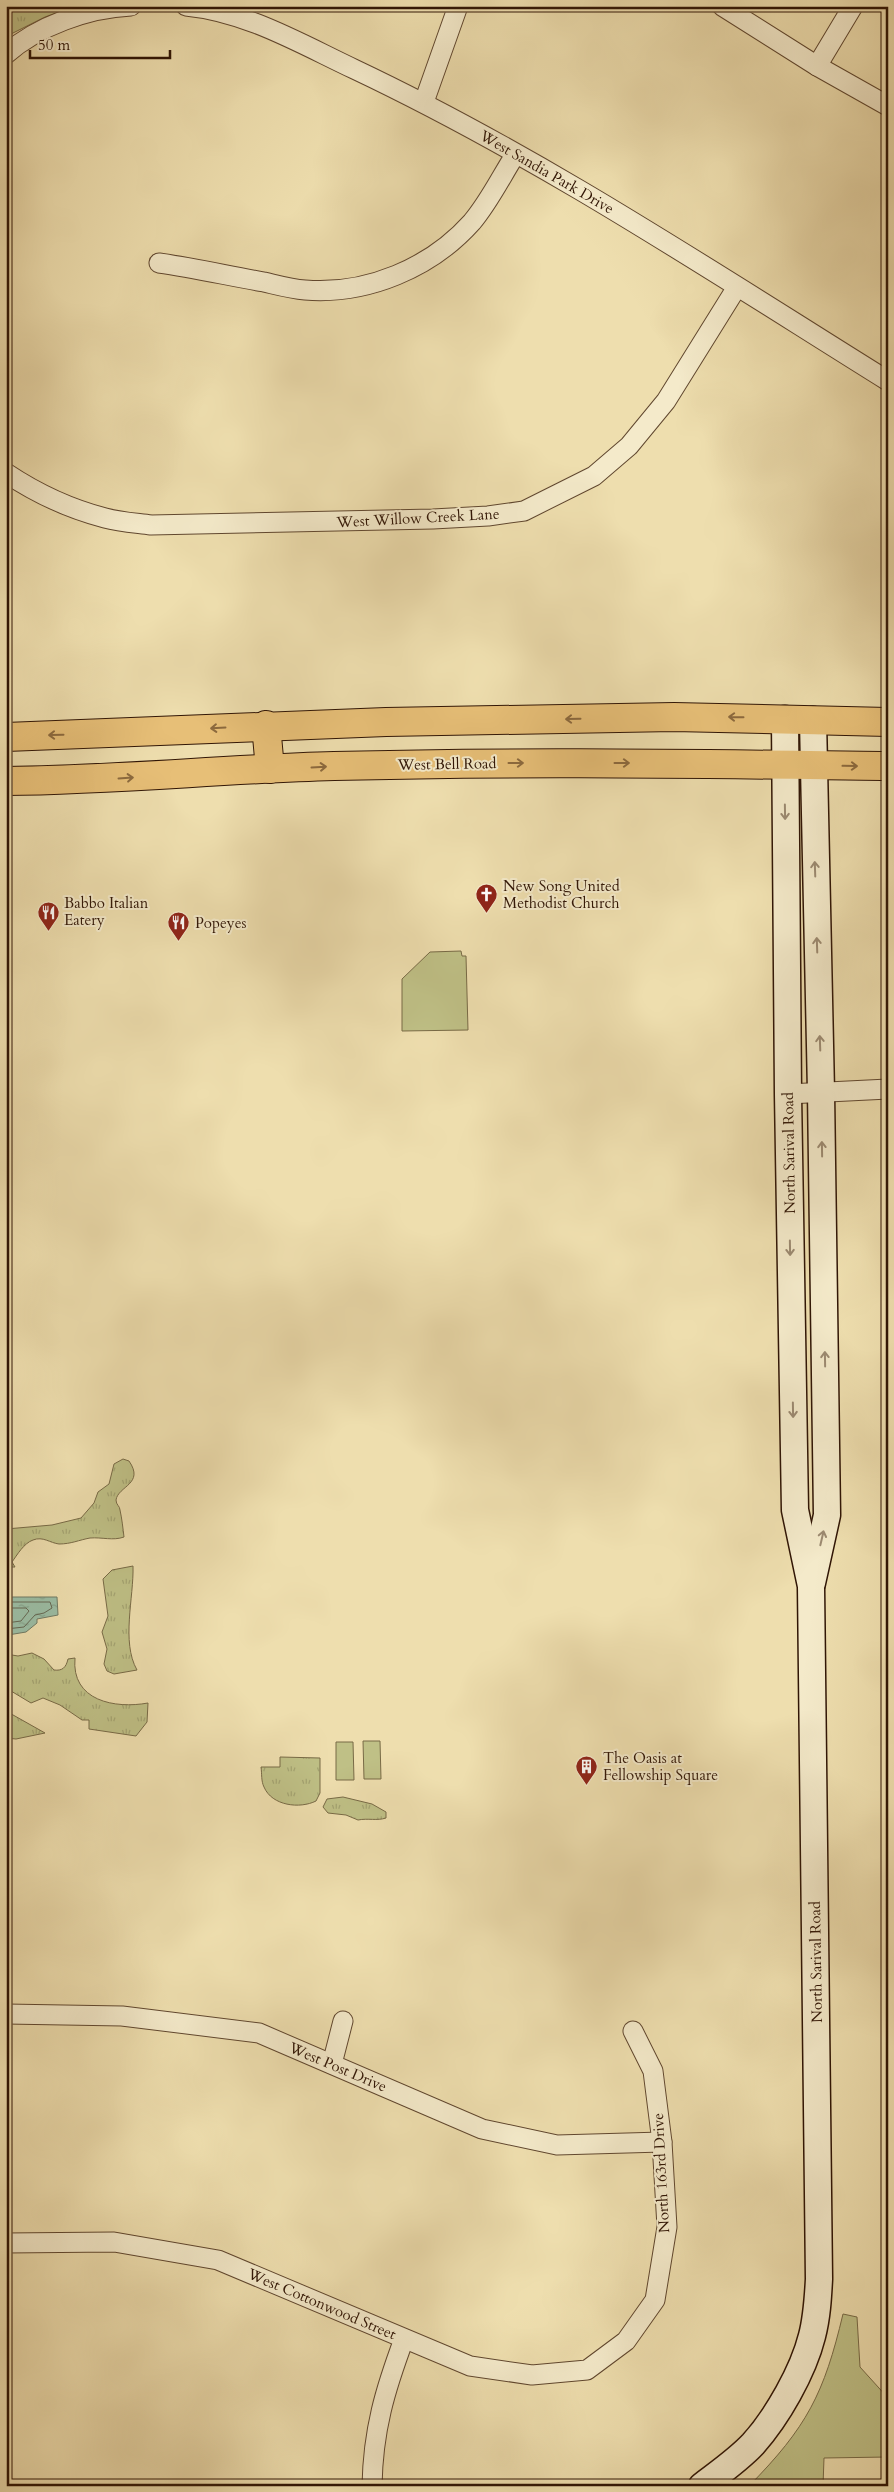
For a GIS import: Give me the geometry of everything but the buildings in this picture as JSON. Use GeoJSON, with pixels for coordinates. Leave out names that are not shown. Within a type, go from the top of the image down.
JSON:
{"type":"FeatureCollection","features":[{"type":"Feature","properties":{"kind":"main road"},"geometry":{"type":"LineString","coordinates":[[6,737],[116,734],[266,725],[674,717],[888,722]]}},
{"type":"Feature","properties":{"kind":"main road","name":"North Sarival Road"},"geometry":{"type":"LineString","coordinates":[[702,2486],[752,2444],[777,2412],[794,2379],[811,2338],[817,2308],[819,2270],[811,1586],[795,1510],[788,1094],[785,719]]}},
{"type":"Feature","properties":{"kind":"main road","name":"North Sarival Road"},"geometry":{"type":"LineString","coordinates":[[811,1586],[827,1515],[822,1092],[812,764],[813,720]]}},
{"type":"Feature","properties":{"kind":"main road"},"geometry":{"type":"LineString","coordinates":[[266,725],[270,769]]}},
{"type":"Feature","properties":{"kind":"main road","name":"West Bell Road"},"geometry":{"type":"LineString","coordinates":[[6,781],[97,779],[270,769],[447,764],[785,763],[888,766]]}},
{"type":"Feature","properties":{"kind":"street"},"geometry":{"type":"LineString","coordinates":[[6,54],[38,32],[89,14],[131,6]]}},
{"type":"Feature","properties":{"kind":"street","name":"West Sandia Park Drive"},"geometry":{"type":"LineString","coordinates":[[186,6],[212,8],[251,20],[424,102],[637,224],[888,381]]}},
{"type":"Feature","properties":{"kind":"street"},"geometry":{"type":"LineString","coordinates":[[424,102],[458,6]]}},
{"type":"Feature","properties":{"kind":"street"},"geometry":{"type":"LineString","coordinates":[[722,6],[817,66],[888,106]]}},
{"type":"Feature","properties":{"kind":"street"},"geometry":{"type":"LineString","coordinates":[[817,66],[853,6]]}},
{"type":"Feature","properties":{"kind":"street"},"geometry":{"type":"LineString","coordinates":[[159,263],[305,290],[354,288],[392,278],[426,259],[472,222],[515,155]]}},
{"type":"Feature","properties":{"kind":"street","name":"West Willow Creek Lane"},"geometry":{"type":"LineString","coordinates":[[6,473],[29,488],[68,505],[106,518],[151,525],[433,519],[488,516],[524,511],[594,476],[629,446],[666,401],[737,287]]}},
{"type":"Feature","properties":{"kind":"street"},"geometry":{"type":"LineString","coordinates":[[788,1094],[888,1089]]}},
{"type":"Feature","properties":{"kind":"street","name":"West Post Drive"},"geometry":{"type":"LineString","coordinates":[[6,2014],[122,2016],[259,2033],[482,2129],[557,2145],[662,2142]]}},
{"type":"Feature","properties":{"kind":"street"},"geometry":{"type":"LineString","coordinates":[[332,2064],[343,2021]]}},
{"type":"Feature","properties":{"kind":"street","name":"North 163rd Drive"},"geometry":{"type":"LineString","coordinates":[[626,2340],[655,2300],[667,2227],[662,2142],[654,2071],[633,2031]]}},
{"type":"Feature","properties":{"kind":"street","name":"West Cottonwood Street"},"geometry":{"type":"LineString","coordinates":[[6,2243],[114,2242],[218,2260],[470,2366],[532,2375],[587,2370],[626,2340]]}},
{"type":"Feature","properties":{"kind":"street"},"geometry":{"type":"LineString","coordinates":[[372,2486],[372,2452],[383,2394],[404,2338]]}},
{"type":"Feature","properties":{"kind":"green space"},"geometry":{"type":"Polygon","coordinates":[[[6,6],[75,6],[45,17],[9,35],[6,32],[6,6]]]}},
{"type":"Feature","properties":{"kind":"green space"},"geometry":{"type":"Polygon","coordinates":[[[461,951],[462,956],[466,956],[468,1030],[402,1031],[402,979],[430,952],[461,951]]]}},
{"type":"Feature","properties":{"kind":"green space"},"geometry":{"type":"Polygon","coordinates":[[[123,1459],[129,1461],[134,1475],[116,1500],[120,1509],[124,1537],[116,1539],[90,1538],[59,1544],[37,1539],[27,1544],[18,1553],[12,1562],[15,1567],[6,1567],[6,1529],[52,1525],[81,1518],[94,1503],[98,1492],[109,1484],[114,1464],[123,1459]]]}},
{"type":"Feature","properties":{"kind":"green space"},"geometry":{"type":"Polygon","coordinates":[[[133,1566],[129,1633],[132,1659],[137,1670],[114,1674],[107,1671],[104,1664],[107,1649],[102,1632],[108,1616],[103,1579],[112,1570],[133,1566]]]}},
{"type":"Feature","properties":{"kind":"green space"},"geometry":{"type":"Polygon","coordinates":[[[32,1653],[44,1659],[54,1670],[65,1667],[68,1659],[75,1658],[76,1673],[80,1684],[88,1693],[109,1703],[135,1705],[148,1703],[147,1722],[136,1736],[89,1729],[89,1720],[82,1720],[60,1705],[43,1698],[31,1703],[6,1688],[6,1654],[18,1656],[32,1653]]]}},
{"type":"Feature","properties":{"kind":"green space"},"geometry":{"type":"Polygon","coordinates":[[[6,1711],[45,1733],[16,1739],[6,1738],[6,1711]]]}},
{"type":"Feature","properties":{"kind":"green space"},"geometry":{"type":"Polygon","coordinates":[[[363,1741],[380,1741],[381,1779],[364,1779],[363,1741]]]}},
{"type":"Feature","properties":{"kind":"green space"},"geometry":{"type":"Polygon","coordinates":[[[336,1742],[353,1742],[354,1780],[336,1780],[336,1742]]]}},
{"type":"Feature","properties":{"kind":"green space"},"geometry":{"type":"Polygon","coordinates":[[[280,1757],[320,1758],[320,1793],[316,1801],[302,1805],[287,1804],[273,1798],[268,1793],[262,1782],[261,1767],[280,1767],[280,1757]]]}},
{"type":"Feature","properties":{"kind":"green space"},"geometry":{"type":"Polygon","coordinates":[[[343,1797],[372,1804],[386,1812],[386,1818],[358,1820],[346,1815],[328,1813],[323,1807],[327,1799],[343,1797]]]}},
{"type":"Feature","properties":{"kind":"green space"},"geometry":{"type":"Polygon","coordinates":[[[843,2314],[857,2317],[860,2367],[888,2398],[888,2457],[824,2458],[823,2486],[749,2486],[785,2445],[811,2408],[828,2366],[843,2314]]]}},
{"type":"Feature","properties":{"kind":"water"},"geometry":{"type":"Polygon","coordinates":[[[6,1597],[57,1597],[58,1615],[37,1619],[37,1623],[26,1632],[8,1635],[6,1633],[6,1597]]]}},
{"type":"Feature","properties":{"kind":"place","name":"New Song United Methodist Church"},"geometry":{"type":"Point","coordinates":[487,914]}},
{"type":"Feature","properties":{"kind":"place","name":"Babbo Italian Eatery"},"geometry":{"type":"Point","coordinates":[48,931]}},
{"type":"Feature","properties":{"kind":"place","name":"Popeyes"},"geometry":{"type":"Point","coordinates":[179,942]}},
{"type":"Feature","properties":{"kind":"place","name":"The Oasis at Fellowship Square"},"geometry":{"type":"Point","coordinates":[587,1786]}}]}
